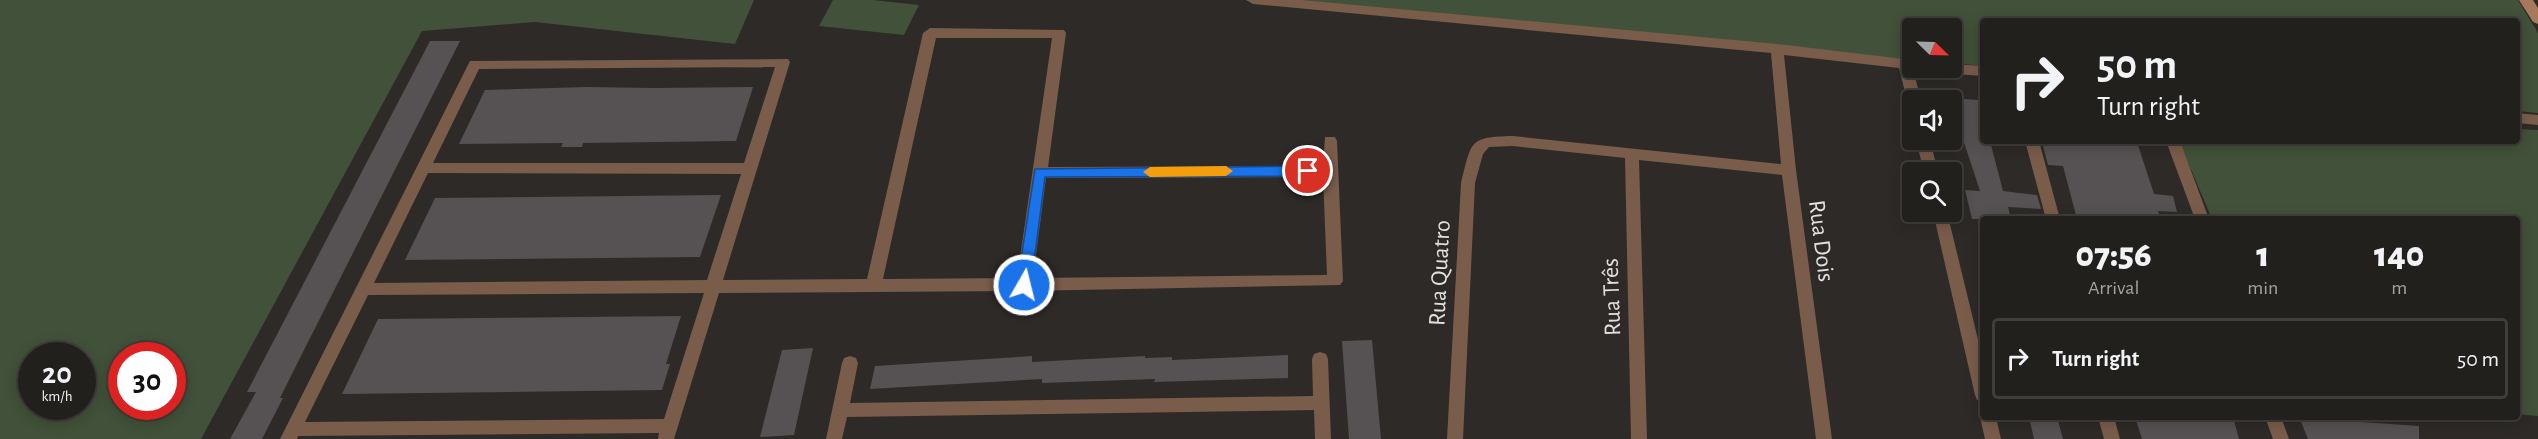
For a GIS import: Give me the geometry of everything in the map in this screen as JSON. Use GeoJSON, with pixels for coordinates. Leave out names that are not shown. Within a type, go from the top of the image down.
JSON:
{"type":"FeatureCollection","features":[{"type":"Feature","properties":{"kind":"main road"},"geometry":{"type":"LineString","coordinates":[[2526,0],[2538,19]]}},
{"type":"Feature","properties":{"kind":"street"},"geometry":{"type":"LineString","coordinates":[[1253,0],[1778,49],[1902,63]]}},
{"type":"Feature","properties":{"kind":"street"},"geometry":{"type":"LineString","coordinates":[[874,284],[930,33],[1059,33],[1024,285]]}},
{"type":"Feature","properties":{"kind":"street","name":"Rua Dois"},"geometry":{"type":"LineString","coordinates":[[1778,49],[1789,170],[1824,439]]}},
{"type":"Feature","properties":{"kind":"street"},"geometry":{"type":"LineString","coordinates":[[783,62],[668,432],[291,434],[423,168],[475,64],[783,62]]}},
{"type":"Feature","properties":{"kind":"street"},"geometry":{"type":"LineString","coordinates":[[1962,70],[1980,71]]}},
{"type":"Feature","properties":{"kind":"street"},"geometry":{"type":"LineString","coordinates":[[2520,118],[2538,120]]}},
{"type":"Feature","properties":{"kind":"street"},"geometry":{"type":"LineString","coordinates":[[363,289],[1335,282],[1330,141]]}},
{"type":"Feature","properties":{"kind":"street","name":"Rua Quatro"},"geometry":{"type":"LineString","coordinates":[[1455,439],[1470,168],[1476,152],[1485,142],[1513,141],[1632,153]]}},
{"type":"Feature","properties":{"kind":"street"},"geometry":{"type":"LineString","coordinates":[[2033,144],[2052,216]]}},
{"type":"Feature","properties":{"kind":"street"},"geometry":{"type":"LineString","coordinates":[[2174,144],[2201,216]]}},
{"type":"Feature","properties":{"kind":"street"},"geometry":{"type":"LineString","coordinates":[[1632,153],[1789,170]]}},
{"type":"Feature","properties":{"kind":"street","name":"Rua Três"},"geometry":{"type":"LineString","coordinates":[[1632,153],[1639,439]]}},
{"type":"Feature","properties":{"kind":"street"},"geometry":{"type":"LineString","coordinates":[[423,168],[750,169]]}},
{"type":"Feature","properties":{"kind":"street"},"geometry":{"type":"LineString","coordinates":[[1040,172],[1330,171]]}},
{"type":"Feature","properties":{"kind":"street"},"geometry":{"type":"LineString","coordinates":[[1942,222],[1980,382]]}},
{"type":"Feature","properties":{"kind":"street"},"geometry":{"type":"LineString","coordinates":[[1320,359],[1323,439]]}},
{"type":"Feature","properties":{"kind":"street"},"geometry":{"type":"LineString","coordinates":[[834,439],[850,363]]}},
{"type":"Feature","properties":{"kind":"street"},"geometry":{"type":"LineString","coordinates":[[840,410],[1322,403]]}},
{"type":"Feature","properties":{"kind":"street"},"geometry":{"type":"LineString","coordinates":[[1989,420],[1993,439]]}},
{"type":"Feature","properties":{"kind":"street"},"geometry":{"type":"LineString","coordinates":[[2107,420],[2112,439]]}},
{"type":"Feature","properties":{"kind":"street"},"geometry":{"type":"LineString","coordinates":[[2274,420],[2281,439]]}},
{"type":"Feature","properties":{"kind":"green space"},"geometry":{"type":"Polygon","coordinates":[[[0,0],[754,0],[735,44],[535,22],[422,31],[201,439],[0,439],[0,0]]]}},
{"type":"Feature","properties":{"kind":"green space"},"geometry":{"type":"Polygon","coordinates":[[[833,0],[873,0],[919,5],[904,35],[819,26],[833,0]]]}},
{"type":"Feature","properties":{"kind":"green space"},"geometry":{"type":"Polygon","coordinates":[[[1278,0],[2518,0],[2538,33],[2538,113],[2520,111],[2520,18],[1980,18],[1980,66],[1962,64],[1962,18],[1902,18],[1902,59],[1278,0]]]}},
{"type":"Feature","properties":{"kind":"green space"},"geometry":{"type":"Polygon","coordinates":[[[2520,129],[2538,130],[2538,416],[2520,414],[2520,216],[2211,216],[2180,144],[2520,144],[2520,129]]]}},
{"type":"Feature","properties":{"kind":"building"},"geometry":{"type":"Polygon","coordinates":[[[430,41],[460,41],[280,398],[283,398],[262,439],[230,439],[256,392],[247,392],[430,41]]]}},
{"type":"Feature","properties":{"kind":"building"},"geometry":{"type":"Polygon","coordinates":[[[587,87],[753,87],[736,141],[583,143],[582,147],[561,147],[563,143],[459,144],[485,90],[587,87]]]}},
{"type":"Feature","properties":{"kind":"building"},"geometry":{"type":"Polygon","coordinates":[[[1962,99],[1979,100],[1980,144],[1991,144],[2003,191],[2037,195],[2041,209],[2008,207],[2010,216],[1980,216],[1980,219],[1972,219],[1965,190],[1980,191],[1962,136],[1962,99]]]}},
{"type":"Feature","properties":{"kind":"building"},"geometry":{"type":"Polygon","coordinates":[[[2052,144],[2138,144],[2154,194],[2173,196],[2177,212],[2158,211],[2160,216],[2076,216],[2063,166],[2048,165],[2043,146],[2052,146],[2052,144]]]}},
{"type":"Feature","properties":{"kind":"building"},"geometry":{"type":"Polygon","coordinates":[[[721,195],[700,257],[405,260],[435,198],[721,195]]]}},
{"type":"Feature","properties":{"kind":"building"},"geometry":{"type":"Polygon","coordinates":[[[681,316],[666,364],[670,364],[662,390],[342,394],[378,319],[681,316]]]}},
{"type":"Feature","properties":{"kind":"building"},"geometry":{"type":"Polygon","coordinates":[[[1372,340],[1381,439],[1349,439],[1342,341],[1372,340]]]}},
{"type":"Feature","properties":{"kind":"building"},"geometry":{"type":"Polygon","coordinates":[[[813,348],[794,435],[760,437],[782,350],[813,348]]]}},
{"type":"Feature","properties":{"kind":"building"},"geometry":{"type":"Polygon","coordinates":[[[1288,355],[1288,378],[1042,383],[1042,379],[870,389],[875,366],[1032,356],[1032,362],[1145,356],[1145,358],[1172,357],[1172,360],[1288,355]]]}},
{"type":"Feature","properties":{"kind":"building"},"geometry":{"type":"Polygon","coordinates":[[[2030,420],[2058,420],[2063,439],[2034,439],[2030,420]]]}},
{"type":"Feature","properties":{"kind":"building"},"geometry":{"type":"Polygon","coordinates":[[[2136,420],[2234,420],[2239,439],[2142,439],[2136,420]]]}},
{"type":"Feature","properties":{"kind":"building"},"geometry":{"type":"Polygon","coordinates":[[[2300,420],[2342,420],[2419,426],[2419,439],[2308,439],[2300,420]]]}},
{"type":"Feature","properties":{"kind":"slow traffic"},"geometry":{"type":"LineString","coordinates":[[1150,172],[1226,171]]}},
{"type":"Feature","properties":{"kind":"route"},"geometry":{"type":"LineString","coordinates":[[1024,285],[1040,172],[1308,171]]}}]}
